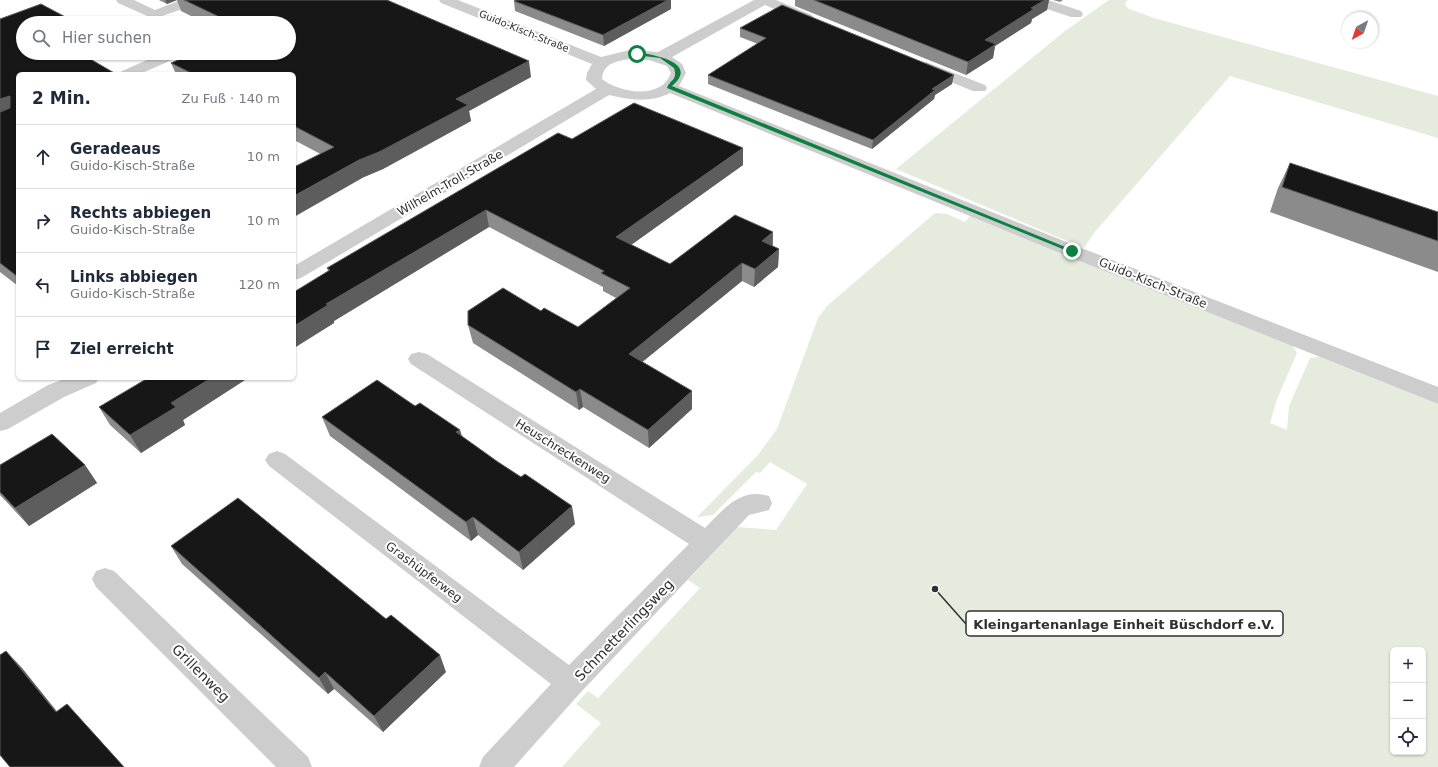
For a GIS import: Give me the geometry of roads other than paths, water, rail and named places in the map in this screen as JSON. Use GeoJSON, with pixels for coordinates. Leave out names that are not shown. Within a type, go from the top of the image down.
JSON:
{"type":"FeatureCollection","features":[{"type":"Feature","properties":{"kind":"street"},"geometry":{"type":"LineString","coordinates":[[123,0],[154,15],[194,0]]}},
{"type":"Feature","properties":{"kind":"street","name":"Guido-Kisch-Straße"},"geometry":{"type":"LineString","coordinates":[[446,0],[602,63]]}},
{"type":"Feature","properties":{"kind":"street"},"geometry":{"type":"LineString","coordinates":[[661,57],[764,0],[821,24]]}},
{"type":"Feature","properties":{"kind":"street"},"geometry":{"type":"LineString","coordinates":[[1034,0],[1076,14]]}},
{"type":"Feature","properties":{"kind":"street"},"geometry":{"type":"LineString","coordinates":[[637,54],[661,57],[673,65],[678,74],[676,81],[669,87],[645,95],[618,94],[606,90],[594,80],[593,74],[596,68],[602,63],[624,55],[637,54]]}},
{"type":"Feature","properties":{"kind":"street"},"geometry":{"type":"LineString","coordinates":[[132,72],[160,60]]}},
{"type":"Feature","properties":{"kind":"street"},"geometry":{"type":"LineString","coordinates":[[914,62],[979,88]]}},
{"type":"Feature","properties":{"kind":"street","name":"Guido-Kisch-Straße"},"geometry":{"type":"LineString","coordinates":[[669,87],[1072,251],[1438,396]]}},
{"type":"Feature","properties":{"kind":"street","name":"Wilhelm-Troll-Straße"},"geometry":{"type":"LineString","coordinates":[[296,273],[606,90]]}},
{"type":"Feature","properties":{"kind":"street","name":"Heuschreckenweg"},"geometry":{"type":"LineString","coordinates":[[419,359],[708,544]]}},
{"type":"Feature","properties":{"kind":"street"},"geometry":{"type":"LineString","coordinates":[[0,424],[56,391],[83,380]]}},
{"type":"Feature","properties":{"kind":"street","name":"Grashüpferweg"},"geometry":{"type":"LineString","coordinates":[[277,460],[572,683]]}},
{"type":"Feature","properties":{"kind":"street","name":"Schmetterlingsweg"},"geometry":{"type":"LineString","coordinates":[[494,767],[572,683],[708,544],[741,508],[760,503]]}},
{"type":"Feature","properties":{"kind":"street","name":"Grillenweg"},"geometry":{"type":"LineString","coordinates":[[105,579],[297,767]]}},
{"type":"Feature","properties":{"kind":"place","name":"Kleingartenanlage Einheit Büschdorf e.V."},"geometry":{"type":"Point","coordinates":[935,589]}}]}
